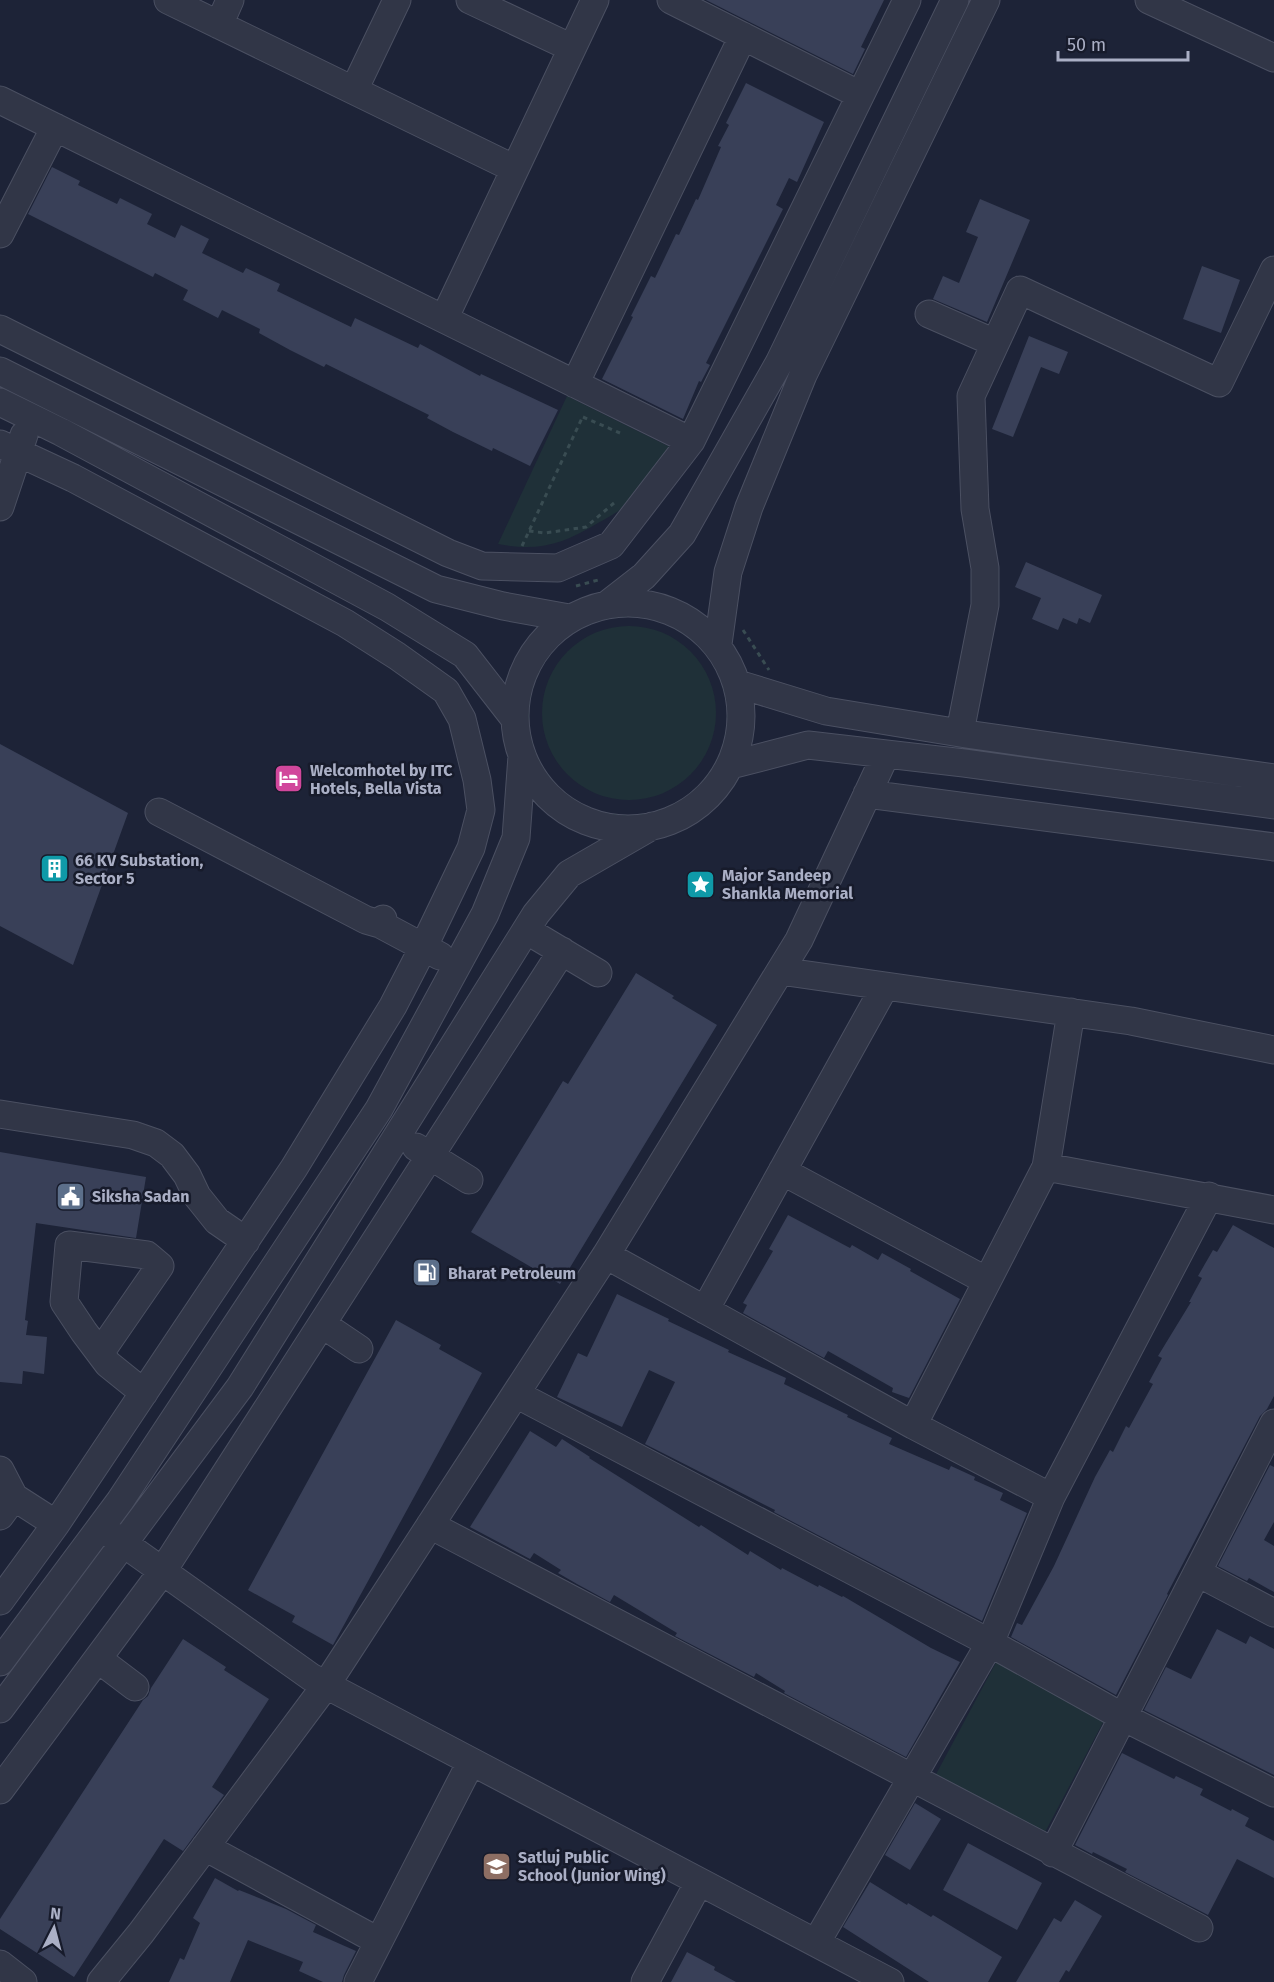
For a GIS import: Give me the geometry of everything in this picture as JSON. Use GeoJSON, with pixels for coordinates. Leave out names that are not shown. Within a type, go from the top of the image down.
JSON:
{"type":"FeatureCollection","features":[{"type":"Feature","properties":{"kind":"street"},"geometry":{"type":"LineString","coordinates":[[168,0],[515,169]]}},
{"type":"Feature","properties":{"kind":"street"},"geometry":{"type":"LineString","coordinates":[[219,24],[230,0]]}},
{"type":"Feature","properties":{"kind":"street"},"geometry":{"type":"LineString","coordinates":[[354,90],[397,0]]}},
{"type":"Feature","properties":{"kind":"street"},"geometry":{"type":"LineString","coordinates":[[470,0],[572,48]]}},
{"type":"Feature","properties":{"kind":"street"},"geometry":{"type":"LineString","coordinates":[[444,319],[595,0]]}},
{"type":"Feature","properties":{"kind":"street"},"geometry":{"type":"LineString","coordinates":[[671,0],[861,95]]}},
{"type":"Feature","properties":{"kind":"street"},"geometry":{"type":"LineString","coordinates":[[0,329],[448,553],[482,566],[558,568],[611,545],[691,441],[907,0]]}},
{"type":"Feature","properties":{"kind":"street"},"geometry":{"type":"LineString","coordinates":[[608,604],[644,576],[682,534],[779,363],[955,0]]}},
{"type":"Feature","properties":{"kind":"street"},"geometry":{"type":"LineString","coordinates":[[718,644],[728,572],[749,507],[803,375],[986,0]]}},
{"type":"Feature","properties":{"kind":"street"},"geometry":{"type":"LineString","coordinates":[[1149,0],[1274,58]]}},
{"type":"Feature","properties":{"kind":"street"},"geometry":{"type":"LineString","coordinates":[[575,384],[743,36]]}},
{"type":"Feature","properties":{"kind":"street"},"geometry":{"type":"LineString","coordinates":[[0,100],[691,441]]}},
{"type":"Feature","properties":{"kind":"street"},"geometry":{"type":"LineString","coordinates":[[0,234],[55,127]]}},
{"type":"Feature","properties":{"kind":"street"},"geometry":{"type":"LineString","coordinates":[[960,732],[985,604],[985,568],[975,509],[971,396],[1020,290],[1219,383],[1274,270]]}},
{"type":"Feature","properties":{"kind":"street"},"geometry":{"type":"LineString","coordinates":[[929,314],[995,343]]}},
{"type":"Feature","properties":{"kind":"street"},"geometry":{"type":"LineString","coordinates":[[0,507],[6,446],[20,381],[436,589],[503,606],[569,618]]}},
{"type":"Feature","properties":{"kind":"street"},"geometry":{"type":"LineString","coordinates":[[14,409],[246,531],[387,608],[465,655],[514,718]]}},
{"type":"Feature","properties":{"kind":"street"},"geometry":{"type":"LineString","coordinates":[[0,1601],[56,1524],[246,1241],[294,1168],[393,1006],[471,848],[481,810],[477,780],[462,719],[446,691],[345,623],[229,560],[6,446]]}},
{"type":"Feature","properties":{"kind":"street"},"geometry":{"type":"LineString","coordinates":[[229,560],[246,531]]}},
{"type":"Feature","properties":{"kind":"street"},"geometry":{"type":"LineString","coordinates":[[436,589],[448,553]]}},
{"type":"Feature","properties":{"kind":"street"},"geometry":{"type":"LineString","coordinates":[[631,602],[651,604],[685,616],[718,644],[738,684],[743,723],[740,744],[731,765],[715,790],[687,813],[662,825],[624,830],[583,820],[547,796],[522,756],[516,737],[514,718],[516,694],[524,668],[540,643],[569,618],[608,604],[631,602]]}},
{"type":"Feature","properties":{"kind":"street"},"geometry":{"type":"LineString","coordinates":[[738,684],[826,711],[1274,778]]}},
{"type":"Feature","properties":{"kind":"street"},"geometry":{"type":"LineString","coordinates":[[731,765],[808,745],[1274,806]]}},
{"type":"Feature","properties":{"kind":"street"},"geometry":{"type":"LineString","coordinates":[[111,1979],[141,1933],[326,1685],[606,1255],[799,940],[886,754]]}},
{"type":"Feature","properties":{"kind":"street"},"geometry":{"type":"LineString","coordinates":[[0,1662],[120,1501],[379,1109],[485,914],[516,838],[522,756]]}},
{"type":"Feature","properties":{"kind":"street"},"geometry":{"type":"LineString","coordinates":[[867,794],[1274,847]]}},
{"type":"Feature","properties":{"kind":"street"},"geometry":{"type":"LineString","coordinates":[[159,812],[366,920],[381,922],[423,948],[457,965]]}},
{"type":"Feature","properties":{"kind":"street"},"geometry":{"type":"LineString","coordinates":[[0,1709],[240,1387],[536,914],[569,874],[652,826]]}},
{"type":"Feature","properties":{"kind":"street"},"geometry":{"type":"LineString","coordinates":[[526,930],[598,973]]}},
{"type":"Feature","properties":{"kind":"street"},"geometry":{"type":"LineString","coordinates":[[0,1790],[162,1572],[562,951]]}},
{"type":"Feature","properties":{"kind":"street"},"geometry":{"type":"LineString","coordinates":[[780,971],[1131,1021],[1274,1050]]}},
{"type":"Feature","properties":{"kind":"street"},"geometry":{"type":"LineString","coordinates":[[705,1310],[885,986]]}},
{"type":"Feature","properties":{"kind":"street"},"geometry":{"type":"LineString","coordinates":[[913,1425],[1046,1167],[1071,1012]]}},
{"type":"Feature","properties":{"kind":"street"},"geometry":{"type":"LineString","coordinates":[[0,1114],[133,1134],[156,1143],[172,1155],[187,1175],[197,1196],[216,1221],[246,1241]]}},
{"type":"Feature","properties":{"kind":"street"},"geometry":{"type":"LineString","coordinates":[[397,1135],[469,1180]]}},
{"type":"Feature","properties":{"kind":"street"},"geometry":{"type":"LineString","coordinates":[[1046,1167],[1274,1210]]}},
{"type":"Feature","properties":{"kind":"street"},"geometry":{"type":"LineString","coordinates":[[782,1172],[987,1281]]}},
{"type":"Feature","properties":{"kind":"street"},"geometry":{"type":"LineString","coordinates":[[816,1943],[990,1643],[1051,1497],[1209,1196]]}},
{"type":"Feature","properties":{"kind":"street"},"geometry":{"type":"LineString","coordinates":[[606,1255],[913,1425],[1051,1497]]}},
{"type":"Feature","properties":{"kind":"street"},"geometry":{"type":"LineString","coordinates":[[322,1324],[359,1349]]}},
{"type":"Feature","properties":{"kind":"street"},"geometry":{"type":"LineString","coordinates":[[100,1353],[108,1364],[144,1394]]}},
{"type":"Feature","properties":{"kind":"street"},"geometry":{"type":"LineString","coordinates":[[516,1394],[990,1643],[1123,1717],[1274,1793]]}},
{"type":"Feature","properties":{"kind":"street"},"geometry":{"type":"LineString","coordinates":[[1053,1853],[1198,1573],[1267,1453],[1274,1423]]}},
{"type":"Feature","properties":{"kind":"street"},"geometry":{"type":"LineString","coordinates":[[0,1470],[7,1506],[56,1524]]}},
{"type":"Feature","properties":{"kind":"street"},"geometry":{"type":"LineString","coordinates":[[430,1525],[1199,1928]]}},
{"type":"Feature","properties":{"kind":"street"},"geometry":{"type":"LineString","coordinates":[[101,1527],[311,1677],[890,1982]]}},
{"type":"Feature","properties":{"kind":"street"},"geometry":{"type":"LineString","coordinates":[[30,1562],[58,1584]]}},
{"type":"Feature","properties":{"kind":"street"},"geometry":{"type":"LineString","coordinates":[[1198,1573],[1274,1614]]}},
{"type":"Feature","properties":{"kind":"street"},"geometry":{"type":"LineString","coordinates":[[98,1659],[135,1687]]}},
{"type":"Feature","properties":{"kind":"street"},"geometry":{"type":"LineString","coordinates":[[358,1982],[471,1762]]}},
{"type":"Feature","properties":{"kind":"street"},"geometry":{"type":"LineString","coordinates":[[205,1847],[378,1941]]}},
{"type":"Feature","properties":{"kind":"street"},"geometry":{"type":"LineString","coordinates":[[645,1982],[699,1882]]}},
{"type":"Feature","properties":{"kind":"street"},"geometry":{"type":"LineString","coordinates":[[0,1964],[22,1982]]}},
{"type":"Feature","properties":{"kind":"path"},"geometry":{"type":"LineString","coordinates":[[522,548],[584,415],[626,435]]}},
{"type":"Feature","properties":{"kind":"path"},"geometry":{"type":"LineString","coordinates":[[529,531],[545,533],[585,527],[617,500]]}},
{"type":"Feature","properties":{"kind":"path"},"geometry":{"type":"LineString","coordinates":[[636,615],[661,620],[684,630],[708,652],[724,680],[731,712],[726,744],[712,774],[690,797],[661,812],[629,817],[597,812],[568,797],[545,774],[533,752],[527,727],[527,702],[534,677],[547,655],[564,637],[586,623],[610,616],[636,615]]}},
{"type":"Feature","properties":{"kind":"path"},"geometry":{"type":"LineString","coordinates":[[741,627],[771,672]]}},
{"type":"Feature","properties":{"kind":"shaded area"},"geometry":{"type":"Polygon","coordinates":[[[567,396],[670,447],[639,492],[614,514],[562,541],[526,547],[498,544],[567,396]]]}},
{"type":"Feature","properties":{"kind":"shaded area"},"geometry":{"type":"Polygon","coordinates":[[[629,626],[662,633],[677,641],[690,652],[701,665],[709,680],[716,713],[709,746],[701,761],[690,774],[677,785],[662,793],[629,800],[596,793],[581,785],[568,774],[557,761],[549,746],[542,713],[549,680],[557,665],[568,652],[581,641],[596,633],[629,626]]]}},
{"type":"Feature","properties":{"kind":"shaded area"},"geometry":{"type":"Polygon","coordinates":[[[1000,1655],[1108,1713],[1043,1836],[934,1778],[1000,1655]]]}},
{"type":"Feature","properties":{"kind":"building"},"geometry":{"type":"Polygon","coordinates":[[[706,0],[884,0],[861,47],[865,49],[853,74],[706,0]]]}},
{"type":"Feature","properties":{"kind":"building"},"geometry":{"type":"Polygon","coordinates":[[[746,83],[824,122],[797,182],[789,178],[776,205],[783,209],[706,363],[710,365],[701,382],[699,381],[683,419],[602,379],[651,276],[655,278],[676,234],[679,235],[696,199],[698,200],[721,147],[718,146],[729,125],[726,123],[746,83]]]}},
{"type":"Feature","properties":{"kind":"building"},"geometry":{"type":"Polygon","coordinates":[[[52,167],[80,181],[78,185],[117,204],[120,198],[152,214],[147,224],[175,238],[181,225],[209,239],[202,253],[243,273],[246,268],[280,284],[277,291],[351,327],[355,318],[418,348],[420,344],[480,376],[481,374],[558,410],[530,466],[453,432],[427,418],[429,415],[326,364],[324,367],[290,350],[259,333],[260,329],[222,310],[218,318],[183,300],[188,290],[155,273],[153,277],[28,214],[52,167]]]}},
{"type":"Feature","properties":{"kind":"building"},"geometry":{"type":"Polygon","coordinates":[[[980,199],[1030,220],[987,322],[933,299],[943,276],[959,283],[978,237],[966,232],[980,199]]]}},
{"type":"Feature","properties":{"kind":"building"},"geometry":{"type":"Polygon","coordinates":[[[1202,266],[1240,280],[1221,333],[1183,319],[1202,266]]]}},
{"type":"Feature","properties":{"kind":"building"},"geometry":{"type":"Polygon","coordinates":[[[1029,336],[1068,352],[1059,374],[1041,367],[1013,437],[992,429],[1029,336]]]}},
{"type":"Feature","properties":{"kind":"building"},"geometry":{"type":"Polygon","coordinates":[[[1026,562],[1102,595],[1090,623],[1079,618],[1077,624],[1063,618],[1058,630],[1032,619],[1041,598],[1015,587],[1026,562]]]}},
{"type":"Feature","properties":{"kind":"building","name":"66 KV Substation, Sector 5"},"geometry":{"type":"Polygon","coordinates":[[[0,744],[128,813],[73,965],[0,926],[0,744]]]}},
{"type":"Feature","properties":{"kind":"building"},"geometry":{"type":"Polygon","coordinates":[[[636,973],[717,1025],[560,1284],[471,1232],[563,1081],[568,1084],[636,973]]]}},
{"type":"Feature","properties":{"kind":"building","name":"Siksha Sadan"},"geometry":{"type":"Polygon","coordinates":[[[0,1152],[146,1177],[136,1238],[36,1223],[25,1320],[28,1321],[26,1335],[47,1337],[44,1374],[23,1371],[22,1384],[0,1382],[0,1152]]]}},
{"type":"Feature","properties":{"kind":"building"},"geometry":{"type":"Polygon","coordinates":[[[788,1215],[878,1260],[882,1253],[960,1299],[909,1398],[892,1392],[893,1388],[828,1351],[824,1358],[743,1313],[747,1305],[743,1303],[773,1251],[769,1249],[788,1215]]]}},
{"type":"Feature","properties":{"kind":"building"},"geometry":{"type":"Polygon","coordinates":[[[1233,1225],[1274,1248],[1274,1396],[1260,1416],[1116,1695],[1011,1637],[1017,1623],[1022,1625],[1054,1566],[1110,1450],[1113,1452],[1126,1426],[1129,1428],[1153,1384],[1149,1382],[1162,1358],[1158,1356],[1191,1302],[1189,1302],[1202,1278],[1198,1276],[1213,1250],[1217,1252],[1233,1225]]]}},
{"type":"Feature","properties":{"kind":"building"},"geometry":{"type":"Polygon","coordinates":[[[617,1294],[729,1350],[728,1352],[786,1378],[784,1384],[892,1438],[889,1444],[949,1470],[951,1466],[975,1477],[974,1480],[1003,1493],[1000,1500],[1027,1513],[982,1621],[774,1512],[775,1510],[645,1444],[675,1382],[649,1370],[622,1427],[557,1397],[578,1353],[587,1357],[617,1294]]]}},
{"type":"Feature","properties":{"kind":"building"},"geometry":{"type":"Polygon","coordinates":[[[396,1320],[441,1345],[439,1349],[482,1373],[333,1645],[292,1622],[295,1616],[248,1590],[396,1320]]]}},
{"type":"Feature","properties":{"kind":"building"},"geometry":{"type":"Polygon","coordinates":[[[530,1431],[556,1447],[562,1439],[699,1527],[701,1525],[748,1555],[750,1551],[781,1570],[782,1568],[818,1587],[819,1585],[843,1596],[931,1648],[960,1662],[906,1757],[784,1693],[785,1691],[756,1673],[754,1677],[675,1636],[677,1633],[614,1595],[610,1602],[558,1573],[561,1570],[534,1553],[530,1559],[470,1527],[530,1431]]]}},
{"type":"Feature","properties":{"kind":"building"},"geometry":{"type":"Polygon","coordinates":[[[1270,1465],[1274,1467],[1274,1522],[1264,1540],[1274,1546],[1274,1592],[1249,1578],[1247,1581],[1218,1566],[1270,1465]]]}},
{"type":"Feature","properties":{"kind":"building"},"geometry":{"type":"Polygon","coordinates":[[[1217,1629],[1246,1644],[1250,1636],[1274,1649],[1274,1775],[1144,1710],[1166,1667],[1191,1679],[1217,1629]]]}},
{"type":"Feature","properties":{"kind":"building"},"geometry":{"type":"Polygon","coordinates":[[[183,1639],[226,1667],[224,1670],[269,1699],[212,1787],[224,1795],[183,1851],[164,1839],[74,1977],[0,1929],[0,1919],[143,1700],[148,1696],[183,1639]]]}},
{"type":"Feature","properties":{"kind":"building"},"geometry":{"type":"Polygon","coordinates":[[[1122,1753],[1174,1779],[1176,1776],[1203,1789],[1200,1795],[1249,1818],[1245,1826],[1274,1841],[1274,1878],[1237,1859],[1208,1915],[1125,1872],[1127,1869],[1075,1845],[1122,1753]]]}},
{"type":"Feature","properties":{"kind":"building"},"geometry":{"type":"Polygon","coordinates":[[[915,1803],[941,1819],[910,1870],[885,1855],[915,1803]]]}},
{"type":"Feature","properties":{"kind":"building"},"geometry":{"type":"Polygon","coordinates":[[[968,1843],[1042,1883],[1017,1930],[943,1890],[968,1843]]]}},
{"type":"Feature","properties":{"kind":"building"},"geometry":{"type":"Polygon","coordinates":[[[215,1878],[238,1891],[286,1909],[316,1925],[313,1932],[356,1951],[342,1982],[323,1982],[299,1971],[303,1962],[248,1940],[230,1982],[169,1982],[180,1958],[184,1960],[200,1923],[193,1918],[215,1878]]]}},
{"type":"Feature","properties":{"kind":"building"},"geometry":{"type":"Polygon","coordinates":[[[870,1882],[907,1905],[908,1903],[931,1917],[933,1915],[1002,1957],[988,1982],[929,1982],[843,1927],[870,1882]]]}},
{"type":"Feature","properties":{"kind":"building"},"geometry":{"type":"Polygon","coordinates":[[[1075,1900],[1102,1916],[1069,1972],[1066,1970],[1059,1982],[1016,1982],[1054,1918],[1061,1922],[1075,1900]]]}},
{"type":"Feature","properties":{"kind":"building"},"geometry":{"type":"Polygon","coordinates":[[[687,1952],[715,1967],[714,1970],[736,1982],[671,1982],[687,1952]]]}},
{"type":"Feature","properties":{"kind":"place","name":"Welcomhotel by ITC Hotels, Bella Vista"},"geometry":{"type":"Point","coordinates":[289,779]}},
{"type":"Feature","properties":{"kind":"place","name":"66 KV Substation, Sector 5"},"geometry":{"type":"Point","coordinates":[54,869]}},
{"type":"Feature","properties":{"kind":"place","name":"Major Sandeep Shankla Memorial"},"geometry":{"type":"Point","coordinates":[701,884]}},
{"type":"Feature","properties":{"kind":"place","name":"Siksha Sadan"},"geometry":{"type":"Point","coordinates":[71,1196]}},
{"type":"Feature","properties":{"kind":"place","name":"Bharat Petroleum"},"geometry":{"type":"Point","coordinates":[427,1273]}},
{"type":"Feature","properties":{"kind":"place","name":"Satluj Public School (Junior Wing)"},"geometry":{"type":"Point","coordinates":[497,1866]}}]}
